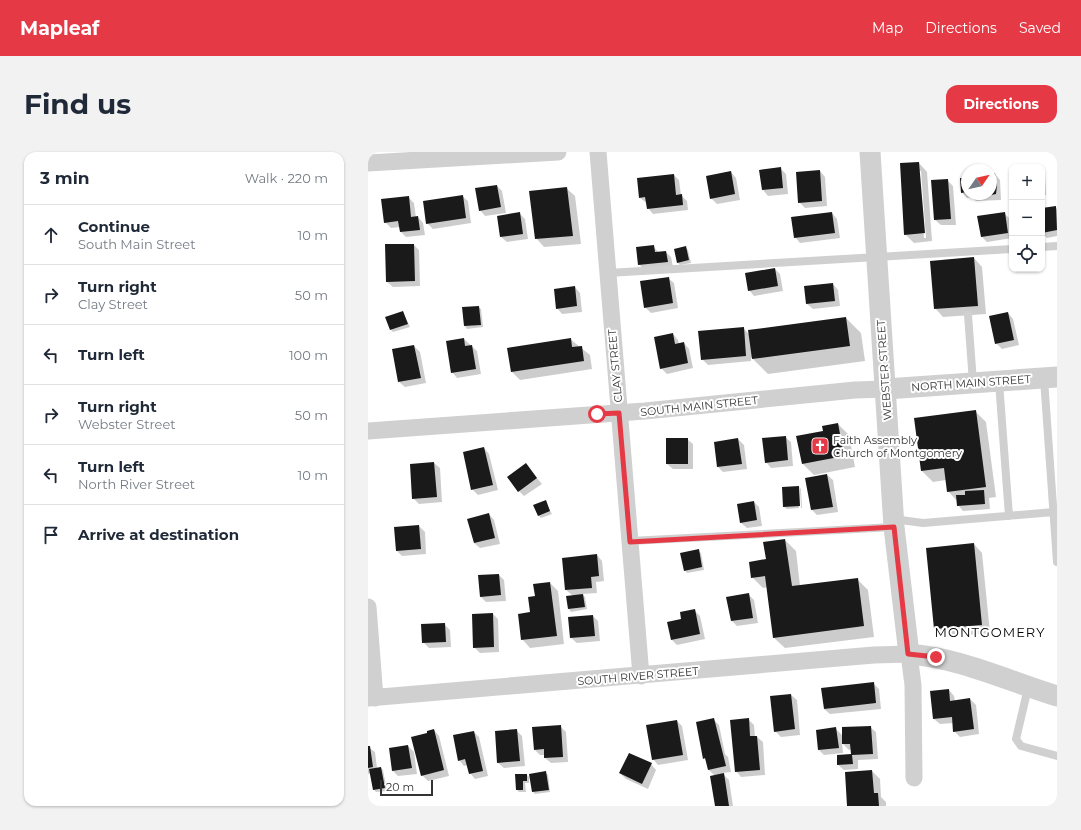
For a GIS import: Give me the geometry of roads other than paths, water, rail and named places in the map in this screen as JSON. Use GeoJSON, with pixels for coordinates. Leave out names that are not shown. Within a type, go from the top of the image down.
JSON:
{"type":"FeatureCollection","features":[{"type":"Feature","properties":{"kind":"street"},"geometry":{"type":"LineString","coordinates":[[368,163],[458,155],[558,152]]}},
{"type":"Feature","properties":{"kind":"street","name":"CLAY STREET"},"geometry":{"type":"LineString","coordinates":[[598,152],[641,676]]}},
{"type":"Feature","properties":{"kind":"street","name":"WEBSTER STREET"},"geometry":{"type":"LineString","coordinates":[[870,152],[894,523],[908,654],[913,685],[914,778]]}},
{"type":"Feature","properties":{"kind":"street","name":"NORTH MAIN STREET"},"geometry":{"type":"LineString","coordinates":[[886,389],[1051,378]]}},
{"type":"Feature","properties":{"kind":"street","name":"SOUTH MAIN STREET"},"geometry":{"type":"LineString","coordinates":[[368,431],[619,413],[855,390],[886,389]]}},
{"type":"Feature","properties":{"kind":"street"},"geometry":{"type":"LineString","coordinates":[[368,607],[371,698]]}},
{"type":"Feature","properties":{"kind":"street"},"geometry":{"type":"LineString","coordinates":[[908,654],[929,655],[957,662],[1057,696]]}},
{"type":"Feature","properties":{"kind":"street","name":"SOUTH RIVER STREET"},"geometry":{"type":"LineString","coordinates":[[371,698],[866,656],[908,654]]}},
{"type":"Feature","properties":{"kind":"lane"},"geometry":{"type":"LineString","coordinates":[[1045,247],[1057,246]]}},
{"type":"Feature","properties":{"kind":"lane"},"geometry":{"type":"LineString","coordinates":[[608,273],[853,257],[877,258],[1009,249]]}},
{"type":"Feature","properties":{"kind":"lane"},"geometry":{"type":"LineString","coordinates":[[968,315],[974,382]]}},
{"type":"Feature","properties":{"kind":"lane"},"geometry":{"type":"LineString","coordinates":[[1051,378],[1057,562]]}},
{"type":"Feature","properties":{"kind":"lane"},"geometry":{"type":"LineString","coordinates":[[999,381],[1009,516]]}},
{"type":"Feature","properties":{"kind":"lane"},"geometry":{"type":"LineString","coordinates":[[630,542],[894,523],[923,523],[1009,516],[1055,516]]}},
{"type":"Feature","properties":{"kind":"lane"},"geometry":{"type":"LineString","coordinates":[[1028,687],[1016,738],[1021,746],[1057,756]]}},
{"type":"Feature","properties":{"kind":"place","name":"Faith Assembly Church of Montgomery"},"geometry":{"type":"Point","coordinates":[820,446]}},
{"type":"Feature","properties":{"kind":"district","name":"MONTGOMERY"},"geometry":{"type":"Point","coordinates":[990,632]}}]}
